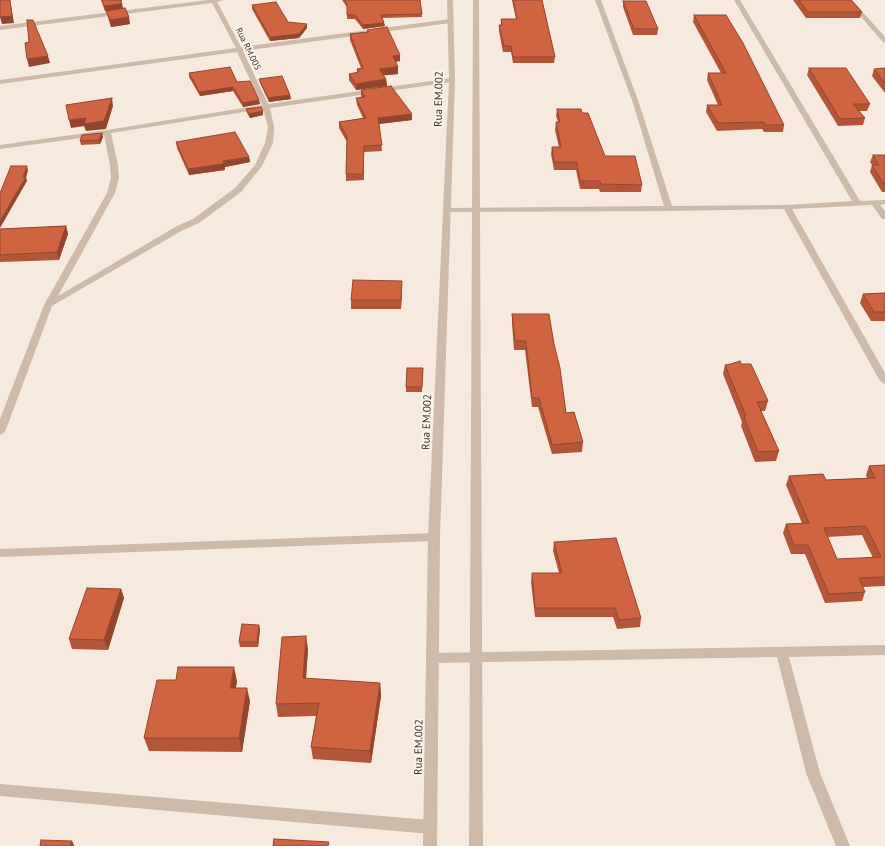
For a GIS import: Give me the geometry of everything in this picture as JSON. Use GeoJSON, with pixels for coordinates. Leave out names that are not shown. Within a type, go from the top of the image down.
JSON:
{"type":"FeatureCollection","features":[{"type":"Feature","properties":{"kind":"street","name":"Rua RM.005"},"geometry":{"type":"LineString","coordinates":[[48,305],[180,228],[196,221],[238,190],[258,166],[269,143],[271,127],[266,107],[239,49],[213,0]]}},
{"type":"Feature","properties":{"kind":"street"},"geometry":{"type":"LineString","coordinates":[[0,28],[221,0]]}},
{"type":"Feature","properties":{"kind":"street","name":"Rua EM.002"},"geometry":{"type":"LineString","coordinates":[[430,846],[434,538],[452,80],[450,0]]}},
{"type":"Feature","properties":{"kind":"street"},"geometry":{"type":"LineString","coordinates":[[476,0],[476,846]]}},
{"type":"Feature","properties":{"kind":"street"},"geometry":{"type":"LineString","coordinates":[[598,0],[636,103],[669,209]]}},
{"type":"Feature","properties":{"kind":"street"},"geometry":{"type":"LineString","coordinates":[[737,0],[858,203]]}},
{"type":"Feature","properties":{"kind":"street"},"geometry":{"type":"LineString","coordinates":[[849,0],[885,41]]}},
{"type":"Feature","properties":{"kind":"street"},"geometry":{"type":"LineString","coordinates":[[0,82],[450,21]]}},
{"type":"Feature","properties":{"kind":"street"},"geometry":{"type":"LineString","coordinates":[[0,146],[107,132],[452,80]]}},
{"type":"Feature","properties":{"kind":"street"},"geometry":{"type":"LineString","coordinates":[[0,432],[48,305],[111,193],[115,178],[107,132]]}},
{"type":"Feature","properties":{"kind":"street"},"geometry":{"type":"LineString","coordinates":[[447,210],[787,207],[885,202]]}},
{"type":"Feature","properties":{"kind":"street"},"geometry":{"type":"LineString","coordinates":[[875,203],[885,217]]}},
{"type":"Feature","properties":{"kind":"street"},"geometry":{"type":"LineString","coordinates":[[787,207],[885,381]]}},
{"type":"Feature","properties":{"kind":"street"},"geometry":{"type":"LineString","coordinates":[[0,553],[434,538]]}},
{"type":"Feature","properties":{"kind":"street"},"geometry":{"type":"LineString","coordinates":[[432,658],[885,650]]}},
{"type":"Feature","properties":{"kind":"street"},"geometry":{"type":"LineString","coordinates":[[782,652],[813,773],[843,846]]}},
{"type":"Feature","properties":{"kind":"street"},"geometry":{"type":"LineString","coordinates":[[0,790],[430,827]]}},
{"type":"Feature","properties":{"kind":"building"},"geometry":{"type":"Polygon","coordinates":[[[0,0],[10,0],[12,16],[0,17],[0,0]]]}},
{"type":"Feature","properties":{"kind":"building"},"geometry":{"type":"Polygon","coordinates":[[[102,0],[120,0],[122,4],[104,6],[102,0]]]}},
{"type":"Feature","properties":{"kind":"building"},"geometry":{"type":"Polygon","coordinates":[[[344,0],[420,0],[422,14],[381,15],[384,23],[363,25],[355,15],[347,15],[347,4],[344,0]]]}},
{"type":"Feature","properties":{"kind":"building"},"geometry":{"type":"Polygon","coordinates":[[[513,0],[542,0],[555,57],[513,57],[511,46],[504,46],[499,25],[502,25],[501,19],[517,19],[513,0]]]}},
{"type":"Feature","properties":{"kind":"building"},"geometry":{"type":"Polygon","coordinates":[[[799,0],[851,0],[862,12],[808,12],[799,0]]]}},
{"type":"Feature","properties":{"kind":"building"},"geometry":{"type":"Polygon","coordinates":[[[623,1],[646,1],[658,29],[634,29],[623,1]]]}},
{"type":"Feature","properties":{"kind":"building"},"geometry":{"type":"Polygon","coordinates":[[[276,2],[288,22],[307,24],[299,34],[270,37],[252,5],[276,2]]]}},
{"type":"Feature","properties":{"kind":"building"},"geometry":{"type":"Polygon","coordinates":[[[125,8],[129,17],[110,20],[106,11],[125,8]]]}},
{"type":"Feature","properties":{"kind":"building"},"geometry":{"type":"Polygon","coordinates":[[[694,15],[726,15],[743,43],[784,125],[765,125],[764,122],[718,123],[707,105],[722,105],[708,73],[726,73],[694,15]]]}},
{"type":"Feature","properties":{"kind":"building"},"geometry":{"type":"Polygon","coordinates":[[[27,20],[33,20],[48,56],[27,59],[25,43],[29,42],[27,20]]]}},
{"type":"Feature","properties":{"kind":"building"},"geometry":{"type":"Polygon","coordinates":[[[387,27],[400,55],[393,56],[398,67],[379,69],[386,79],[356,84],[349,74],[359,72],[357,69],[363,68],[350,34],[369,32],[367,30],[387,27]]]}},
{"type":"Feature","properties":{"kind":"building"},"geometry":{"type":"Polygon","coordinates":[[[230,67],[237,82],[250,81],[259,100],[243,103],[233,87],[199,92],[189,73],[230,67]]]}},
{"type":"Feature","properties":{"kind":"building"},"geometry":{"type":"Polygon","coordinates":[[[809,68],[846,68],[870,104],[853,104],[865,118],[840,119],[809,68]]]}},
{"type":"Feature","properties":{"kind":"building"},"geometry":{"type":"Polygon","coordinates":[[[885,68],[885,83],[874,69],[885,68]]]}},
{"type":"Feature","properties":{"kind":"building"},"geometry":{"type":"Polygon","coordinates":[[[282,76],[290,95],[268,98],[259,79],[282,76]]]}},
{"type":"Feature","properties":{"kind":"building"},"geometry":{"type":"Polygon","coordinates":[[[391,86],[412,114],[378,118],[382,145],[364,146],[363,174],[346,174],[347,137],[339,122],[366,118],[356,98],[365,97],[361,90],[391,86]]]}},
{"type":"Feature","properties":{"kind":"building"},"geometry":{"type":"Polygon","coordinates":[[[112,98],[104,121],[84,124],[86,118],[69,120],[66,105],[112,98]]]}},
{"type":"Feature","properties":{"kind":"building"},"geometry":{"type":"Polygon","coordinates":[[[261,107],[263,111],[249,114],[246,109],[261,107]]]}},
{"type":"Feature","properties":{"kind":"building"},"geometry":{"type":"Polygon","coordinates":[[[557,109],[581,109],[582,113],[588,113],[605,156],[635,156],[642,185],[601,184],[600,181],[580,181],[577,162],[554,162],[552,147],[561,147],[556,122],[560,122],[557,109]]]}},
{"type":"Feature","properties":{"kind":"building"},"geometry":{"type":"Polygon","coordinates":[[[235,132],[249,157],[223,161],[224,164],[188,169],[176,142],[235,132]]]}},
{"type":"Feature","properties":{"kind":"building"},"geometry":{"type":"Polygon","coordinates":[[[102,133],[99,140],[80,141],[82,135],[102,133]]]}},
{"type":"Feature","properties":{"kind":"building"},"geometry":{"type":"Polygon","coordinates":[[[873,155],[885,155],[885,184],[872,165],[879,165],[873,155]]]}},
{"type":"Feature","properties":{"kind":"building"},"geometry":{"type":"Polygon","coordinates":[[[11,166],[27,166],[23,177],[26,177],[0,221],[0,193],[11,166]]]}},
{"type":"Feature","properties":{"kind":"building"},"geometry":{"type":"Polygon","coordinates":[[[66,226],[57,252],[0,255],[0,229],[66,226]]]}},
{"type":"Feature","properties":{"kind":"building"},"geometry":{"type":"Polygon","coordinates":[[[353,280],[402,281],[401,300],[351,300],[353,280]]]}},
{"type":"Feature","properties":{"kind":"building"},"geometry":{"type":"Polygon","coordinates":[[[885,293],[885,312],[874,312],[863,294],[885,293]]]}},
{"type":"Feature","properties":{"kind":"building"},"geometry":{"type":"Polygon","coordinates":[[[512,314],[549,314],[560,368],[566,413],[574,412],[583,442],[552,445],[539,398],[532,398],[526,341],[515,341],[512,314]]]}},
{"type":"Feature","properties":{"kind":"building"},"geometry":{"type":"Polygon","coordinates":[[[740,361],[741,364],[751,364],[768,401],[757,402],[779,451],[758,452],[744,417],[746,416],[725,365],[740,361]]]}},
{"type":"Feature","properties":{"kind":"building"},"geometry":{"type":"Polygon","coordinates":[[[407,368],[423,368],[422,387],[406,387],[407,368]]]}},
{"type":"Feature","properties":{"kind":"building"},"geometry":{"type":"Polygon","coordinates":[[[885,465],[885,577],[859,578],[865,592],[829,594],[808,545],[794,545],[786,524],[809,523],[789,476],[823,474],[826,480],[875,478],[869,466],[885,465]],[[866,526],[824,528],[837,559],[881,557],[866,526]]]}},
{"type":"Feature","properties":{"kind":"building"},"geometry":{"type":"Polygon","coordinates":[[[616,538],[641,618],[619,620],[615,608],[535,608],[532,573],[562,573],[554,542],[616,538]]]}},
{"type":"Feature","properties":{"kind":"building"},"geometry":{"type":"Polygon","coordinates":[[[87,588],[121,589],[104,640],[69,639],[87,588]]]}},
{"type":"Feature","properties":{"kind":"building"},"geometry":{"type":"Polygon","coordinates":[[[242,624],[259,625],[257,642],[239,642],[242,624]]]}},
{"type":"Feature","properties":{"kind":"building"},"geometry":{"type":"Polygon","coordinates":[[[306,636],[303,678],[380,683],[370,751],[311,747],[319,703],[276,704],[282,637],[306,636]]]}},
{"type":"Feature","properties":{"kind":"building"},"geometry":{"type":"Polygon","coordinates":[[[178,667],[234,667],[230,688],[247,688],[239,738],[144,738],[157,680],[176,680],[178,667]]]}},
{"type":"Feature","properties":{"kind":"building"},"geometry":{"type":"Polygon","coordinates":[[[274,839],[329,842],[328,846],[273,846],[274,839]]]}},
{"type":"Feature","properties":{"kind":"building"},"geometry":{"type":"Polygon","coordinates":[[[41,840],[72,841],[70,846],[40,846],[41,840]]]}}]}
